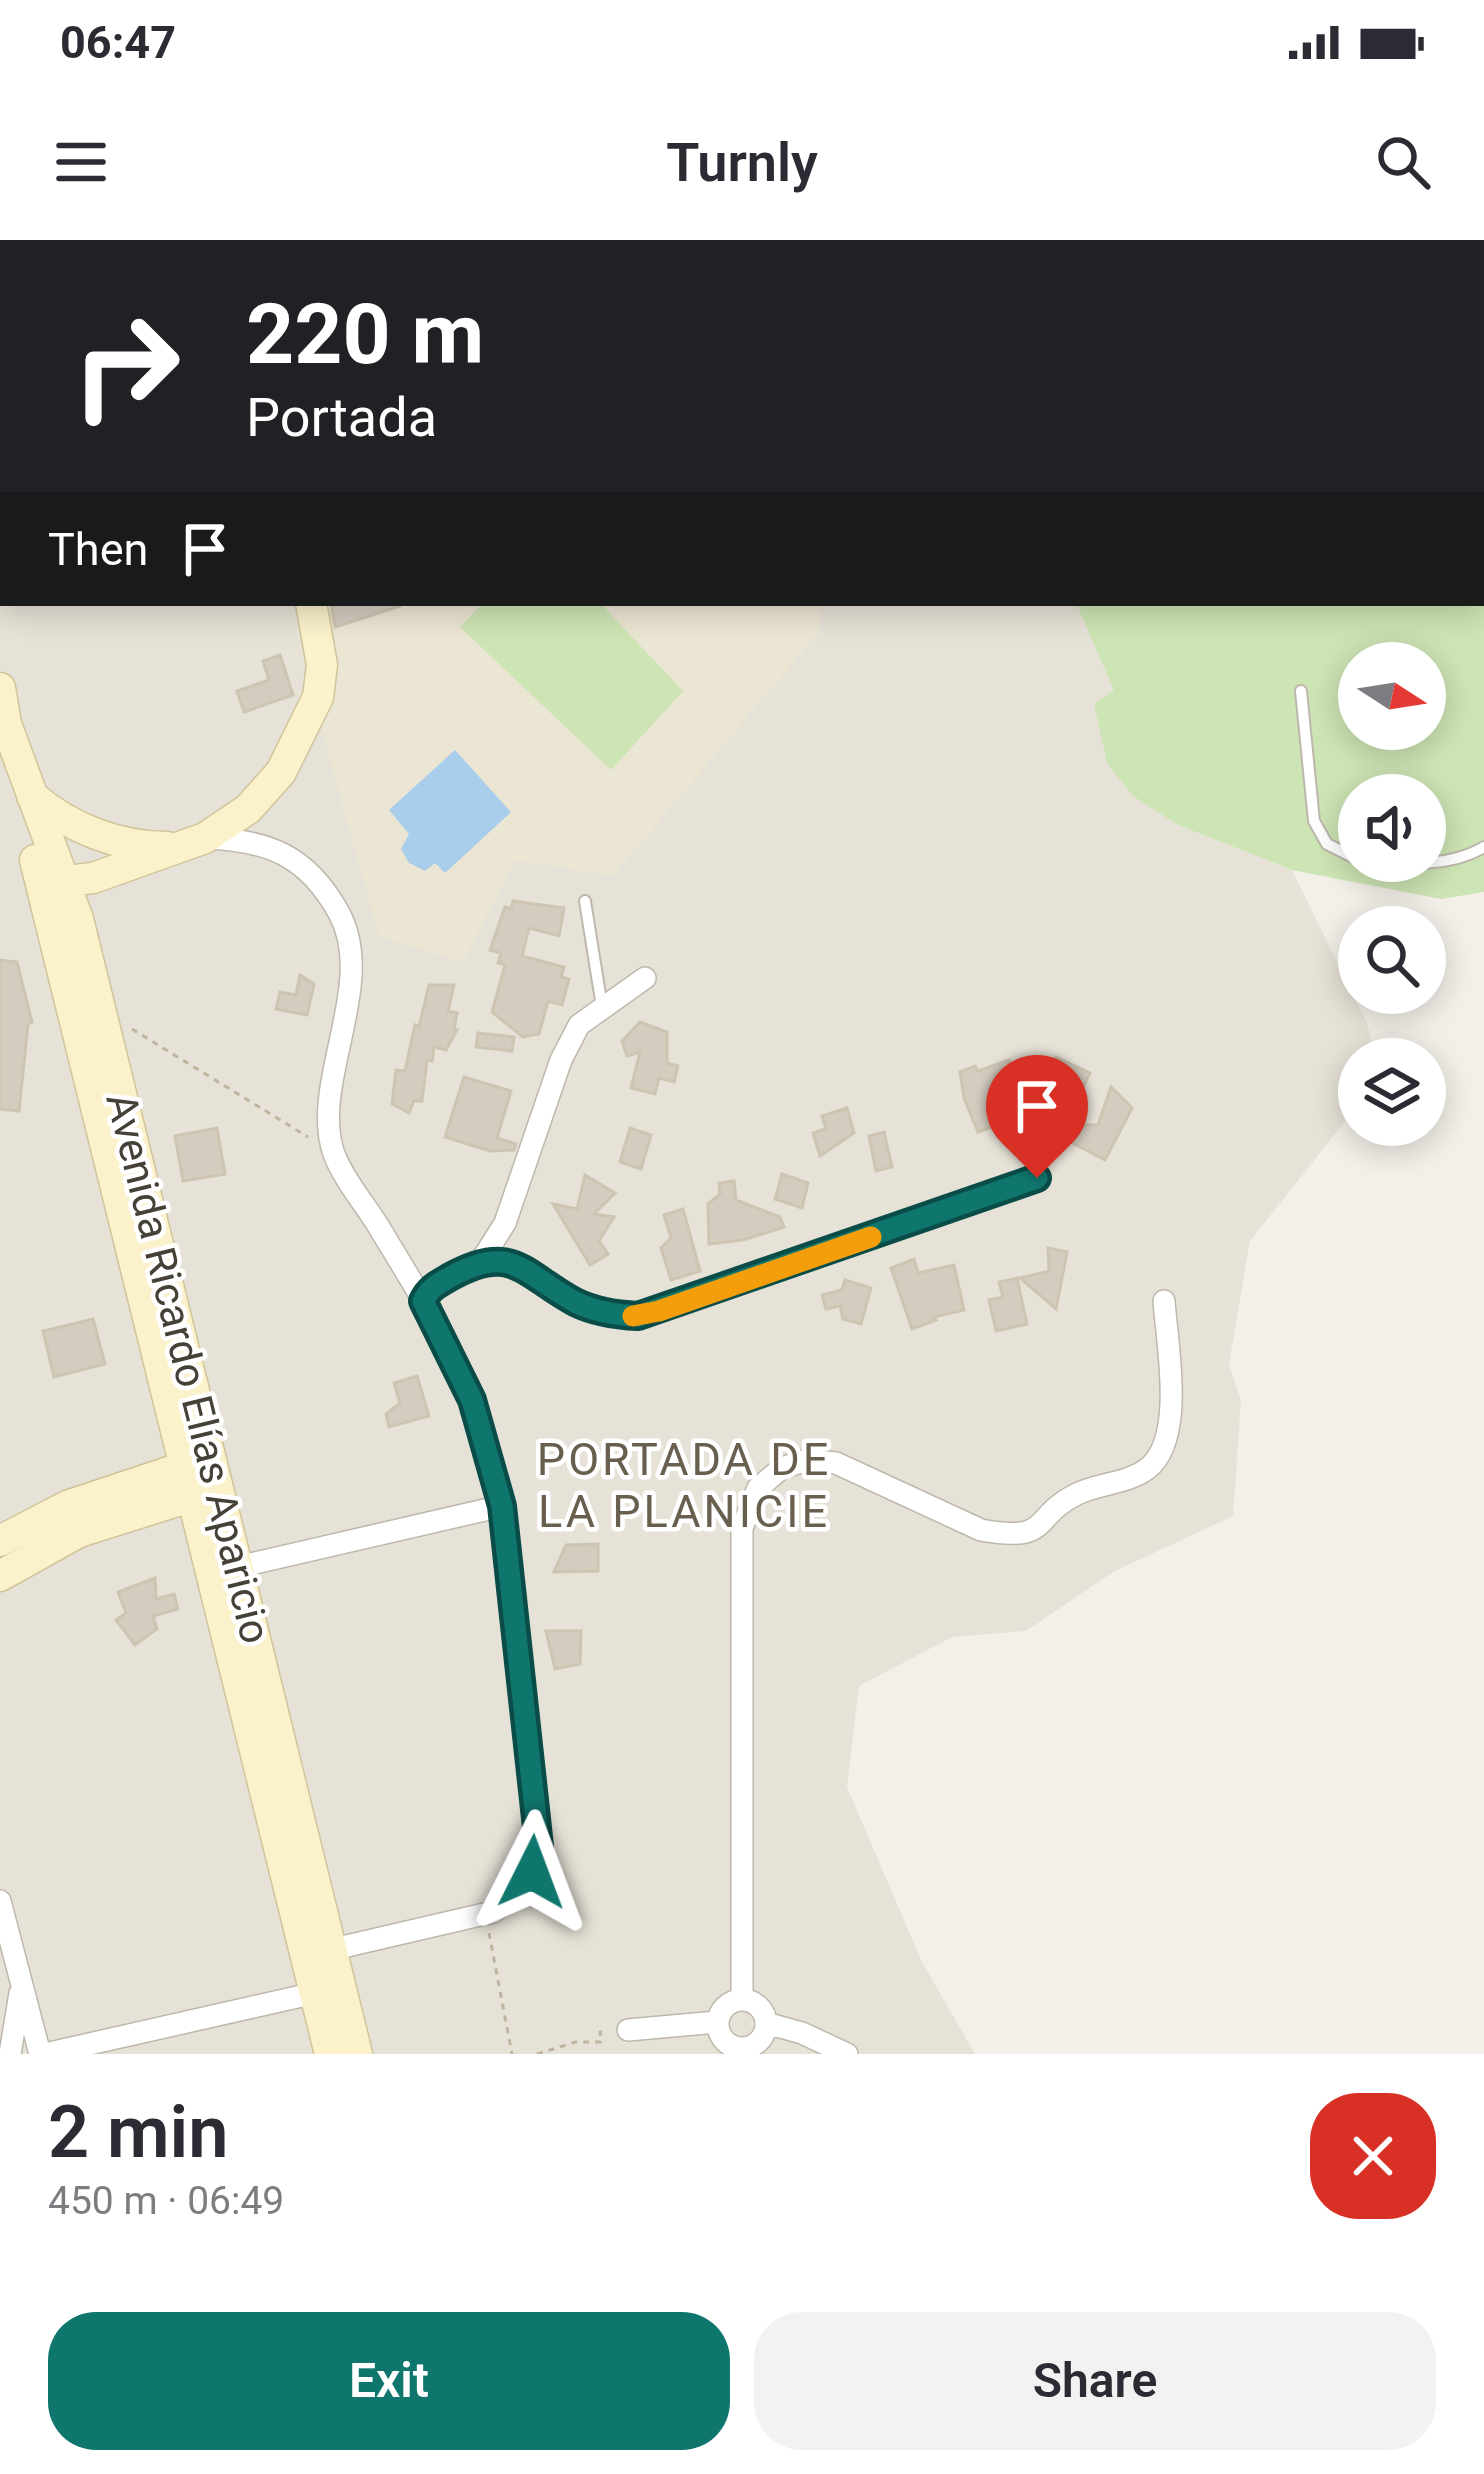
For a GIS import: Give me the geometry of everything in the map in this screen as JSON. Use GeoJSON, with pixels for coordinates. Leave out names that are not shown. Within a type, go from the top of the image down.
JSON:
{"type":"FeatureCollection","features":[{"type":"Feature","properties":{"kind":"street"},"geometry":{"type":"LineString","coordinates":[[58,871],[192,842],[248,809],[281,772],[318,697],[322,665],[312,606]]}},
{"type":"Feature","properties":{"kind":"street","name":"Avenida Ricardo Elías Aparicio"},"geometry":{"type":"LineString","coordinates":[[0,688],[6,724],[58,871],[78,969],[320,1952],[357,2054]]}},
{"type":"Feature","properties":{"kind":"street","name":"Avenida Ricardo Elías Aparicio"},"geometry":{"type":"LineString","coordinates":[[0,767],[58,871],[82,889],[77,903],[78,969],[100,1009],[202,1477],[238,1568],[320,1952],[315,1993],[330,2054]]}},
{"type":"Feature","properties":{"kind":"street"},"geometry":{"type":"LineString","coordinates":[[32,796],[68,822],[118,842],[245,839],[275,847],[313,875],[341,916],[351,958],[330,1116],[334,1154],[423,1301],[472,1400],[502,1506],[539,1846],[532,1872],[515,1896],[485,1914],[320,1952]]}},
{"type":"Feature","properties":{"kind":"street"},"geometry":{"type":"LineString","coordinates":[[58,871],[89,831]]}},
{"type":"Feature","properties":{"kind":"street"},"geometry":{"type":"LineString","coordinates":[[423,1301],[428,1290],[481,1261],[505,1222],[561,1060],[579,1025],[645,978]]}},
{"type":"Feature","properties":{"kind":"street"},"geometry":{"type":"LineString","coordinates":[[481,1261],[520,1265],[576,1303],[638,1316],[1037,1178]]}},
{"type":"Feature","properties":{"kind":"street"},"geometry":{"type":"LineString","coordinates":[[505,1222],[520,1265]]}},
{"type":"Feature","properties":{"kind":"street"},"geometry":{"type":"LineString","coordinates":[[742,2000],[742,1528],[758,1489],[782,1468],[807,1460],[836,1463],[981,1530],[1008,1535],[1038,1530],[1078,1493],[1112,1486],[1148,1468],[1163,1449],[1171,1426],[1164,1300]]}},
{"type":"Feature","properties":{"kind":"street"},"geometry":{"type":"LineString","coordinates":[[0,1541],[67,1506],[202,1477]]}},
{"type":"Feature","properties":{"kind":"street"},"geometry":{"type":"LineString","coordinates":[[0,1576],[79,1532],[202,1477]]}},
{"type":"Feature","properties":{"kind":"street"},"geometry":{"type":"LineString","coordinates":[[238,1568],[502,1506]]}},
{"type":"Feature","properties":{"kind":"street"},"geometry":{"type":"LineString","coordinates":[[0,1901],[43,2054],[315,1993]]}},
{"type":"Feature","properties":{"kind":"street"},"geometry":{"type":"LineString","coordinates":[[10,2054],[21,1986]]}},
{"type":"Feature","properties":{"kind":"street"},"geometry":{"type":"LineString","coordinates":[[742,2000],[759,2007],[766,2024],[762,2038],[741,2049],[726,2044],[717,2023],[728,2004],[742,2000]]}},
{"type":"Feature","properties":{"kind":"street"},"geometry":{"type":"LineString","coordinates":[[628,2030],[717,2023]]}},
{"type":"Feature","properties":{"kind":"street"},"geometry":{"type":"LineString","coordinates":[[766,2024],[802,2033],[847,2054]]}},
{"type":"Feature","properties":{"kind":"lane"},"geometry":{"type":"LineString","coordinates":[[1301,691],[1314,820],[1327,844],[1338,850]]}},
{"type":"Feature","properties":{"kind":"lane"},"geometry":{"type":"LineString","coordinates":[[1446,860],[1468,857],[1484,847]]}},
{"type":"Feature","properties":{"kind":"lane"},"geometry":{"type":"LineString","coordinates":[[585,902],[602,1007]]}},
{"type":"Feature","properties":{"kind":"path"},"geometry":{"type":"LineString","coordinates":[[100,1009],[334,1154]]}},
{"type":"Feature","properties":{"kind":"path"},"geometry":{"type":"LineString","coordinates":[[485,1914],[512,2054]]}},
{"type":"Feature","properties":{"kind":"path"},"geometry":{"type":"LineString","coordinates":[[537,2054],[576,2042],[601,2042],[600,2032],[628,2030]]}},
{"type":"Feature","properties":{"kind":"shaded area"},"geometry":{"type":"Polygon","coordinates":[[[0,606],[1077,606],[1178,825],[1292,870],[1338,964],[1338,1014],[1363,1014],[1370,1038],[1338,1038],[1338,1130],[1250,1241],[1229,1364],[1241,1401],[1233,1516],[1113,1572],[1026,1631],[952,1637],[859,1686],[847,1787],[922,1962],[975,2054],[0,2054],[0,606]]]}},
{"type":"Feature","properties":{"kind":"shaded area"},"geometry":{"type":"Polygon","coordinates":[[[319,606],[822,606],[818,633],[613,876],[515,860],[463,962],[379,937],[321,727],[334,669],[319,606]]]}},
{"type":"Feature","properties":{"kind":"green space"},"geometry":{"type":"Polygon","coordinates":[[[480,606],[603,606],[683,691],[611,770],[460,627],[480,606]]]}},
{"type":"Feature","properties":{"kind":"green space"},"geometry":{"type":"Polygon","coordinates":[[[1077,606],[1484,606],[1484,892],[1441,899],[1354,882],[1446,882],[1446,774],[1338,774],[1338,879],[1292,870],[1178,825],[1133,796],[1107,763],[1094,704],[1114,690],[1077,606]]]}},
{"type":"Feature","properties":{"kind":"water"},"geometry":{"type":"Polygon","coordinates":[[[455,750],[511,812],[445,873],[435,863],[425,871],[409,863],[401,849],[409,834],[389,810],[455,750]]]}},
{"type":"Feature","properties":{"kind":"building"},"geometry":{"type":"Polygon","coordinates":[[[332,606],[400,606],[335,627],[332,606]]]}},
{"type":"Feature","properties":{"kind":"building"},"geometry":{"type":"Polygon","coordinates":[[[280,655],[293,695],[244,712],[237,691],[269,680],[263,661],[280,655]]]}},
{"type":"Feature","properties":{"kind":"building"},"geometry":{"type":"Polygon","coordinates":[[[513,901],[564,908],[559,936],[529,928],[522,956],[564,967],[561,977],[569,979],[562,1005],[548,1001],[539,1034],[523,1037],[492,1012],[505,965],[498,963],[501,953],[490,950],[505,907],[511,909],[513,901]]]}},
{"type":"Feature","properties":{"kind":"building"},"geometry":{"type":"Polygon","coordinates":[[[0,960],[17,962],[32,1022],[28,1024],[19,1111],[0,1109],[0,960]]]}},
{"type":"Feature","properties":{"kind":"building"},"geometry":{"type":"Polygon","coordinates":[[[300,975],[314,984],[307,1015],[276,1009],[280,992],[296,995],[300,975]]]}},
{"type":"Feature","properties":{"kind":"building"},"geometry":{"type":"Polygon","coordinates":[[[429,985],[454,985],[448,1011],[457,1013],[457,1030],[446,1050],[434,1047],[432,1061],[427,1060],[422,1101],[414,1101],[409,1113],[392,1104],[396,1070],[405,1071],[429,985]]]}},
{"type":"Feature","properties":{"kind":"building"},"geometry":{"type":"Polygon","coordinates":[[[640,1022],[667,1032],[667,1063],[678,1066],[674,1082],[659,1078],[655,1094],[631,1088],[640,1052],[627,1056],[622,1041],[640,1022]]]}},
{"type":"Feature","properties":{"kind":"building"},"geometry":{"type":"Polygon","coordinates":[[[478,1033],[514,1037],[512,1051],[476,1047],[478,1033]]]}},
{"type":"Feature","properties":{"kind":"building"},"geometry":{"type":"Polygon","coordinates":[[[1056,1057],[1090,1073],[1066,1124],[1098,1125],[1111,1087],[1132,1108],[1105,1160],[1067,1140],[1044,1091],[1056,1057]]]}},
{"type":"Feature","properties":{"kind":"building"},"geometry":{"type":"Polygon","coordinates":[[[1009,1060],[1022,1096],[996,1106],[1002,1123],[978,1132],[964,1098],[960,1072],[1009,1060]]]}},
{"type":"Feature","properties":{"kind":"building"},"geometry":{"type":"Polygon","coordinates":[[[464,1077],[511,1091],[497,1138],[516,1144],[514,1150],[490,1151],[445,1137],[464,1077]]]}},
{"type":"Feature","properties":{"kind":"building"},"geometry":{"type":"Polygon","coordinates":[[[847,1108],[854,1133],[820,1156],[813,1133],[826,1129],[822,1116],[847,1108]]]}},
{"type":"Feature","properties":{"kind":"building"},"geometry":{"type":"Polygon","coordinates":[[[217,1128],[225,1174],[183,1181],[175,1136],[217,1128]]]}},
{"type":"Feature","properties":{"kind":"building"},"geometry":{"type":"Polygon","coordinates":[[[630,1128],[651,1135],[641,1169],[620,1162],[630,1128]]]}},
{"type":"Feature","properties":{"kind":"building"},"geometry":{"type":"Polygon","coordinates":[[[884,1132],[892,1167],[876,1171],[869,1136],[884,1132]]]}},
{"type":"Feature","properties":{"kind":"building"},"geometry":{"type":"Polygon","coordinates":[[[782,1174],[808,1183],[802,1208],[775,1199],[782,1174]]]}},
{"type":"Feature","properties":{"kind":"building"},"geometry":{"type":"Polygon","coordinates":[[[585,1175],[615,1193],[594,1214],[614,1217],[599,1241],[608,1254],[590,1265],[553,1204],[577,1209],[585,1175]]]}},
{"type":"Feature","properties":{"kind":"building"},"geometry":{"type":"Polygon","coordinates":[[[734,1181],[736,1200],[780,1217],[784,1227],[743,1240],[709,1244],[708,1204],[720,1194],[719,1183],[734,1181]]]}},
{"type":"Feature","properties":{"kind":"building"},"geometry":{"type":"Polygon","coordinates":[[[683,1209],[700,1271],[671,1280],[661,1248],[671,1238],[664,1215],[683,1209]]]}},
{"type":"Feature","properties":{"kind":"building"},"geometry":{"type":"Polygon","coordinates":[[[1048,1248],[1067,1252],[1056,1309],[1020,1278],[1049,1271],[1048,1248]]]}},
{"type":"Feature","properties":{"kind":"building"},"geometry":{"type":"Polygon","coordinates":[[[914,1259],[918,1273],[954,1265],[964,1310],[934,1317],[936,1320],[912,1329],[891,1268],[914,1259]]]}},
{"type":"Feature","properties":{"kind":"building"},"geometry":{"type":"Polygon","coordinates":[[[1017,1278],[1027,1324],[996,1331],[989,1300],[1003,1297],[999,1282],[1017,1278]]]}},
{"type":"Feature","properties":{"kind":"building"},"geometry":{"type":"Polygon","coordinates":[[[845,1280],[871,1288],[861,1324],[843,1319],[840,1306],[826,1309],[822,1295],[842,1290],[845,1280]]]}},
{"type":"Feature","properties":{"kind":"building"},"geometry":{"type":"Polygon","coordinates":[[[93,1319],[105,1364],[54,1377],[43,1331],[93,1319]]]}},
{"type":"Feature","properties":{"kind":"building"},"geometry":{"type":"Polygon","coordinates":[[[417,1376],[429,1416],[389,1427],[386,1414],[400,1403],[394,1383],[417,1376]]]}},
{"type":"Feature","properties":{"kind":"building"},"geometry":{"type":"Polygon","coordinates":[[[598,1544],[598,1571],[554,1572],[566,1545],[598,1544]]]}},
{"type":"Feature","properties":{"kind":"building"},"geometry":{"type":"Polygon","coordinates":[[[155,1578],[156,1599],[174,1594],[178,1609],[153,1616],[157,1629],[135,1645],[116,1620],[126,1613],[118,1592],[155,1578]]]}},
{"type":"Feature","properties":{"kind":"building"},"geometry":{"type":"Polygon","coordinates":[[[546,1631],[581,1631],[580,1664],[555,1669],[546,1631]]]}},
{"type":"Feature","properties":{"kind":"slow traffic"},"geometry":{"type":"LineString","coordinates":[[633,1316],[871,1237]]}},
{"type":"Feature","properties":{"kind":"district","name":"PORTADA DE LA PLANICIE"},"geometry":{"type":"Point","coordinates":[684,1485]}},
{"type":"Feature","properties":{"kind":"route"},"geometry":{"type":"LineString","coordinates":[[532,1872],[539,1846],[502,1506],[472,1400],[423,1301],[428,1290],[481,1261],[520,1265],[576,1303],[638,1316],[1037,1178]]}}]}
